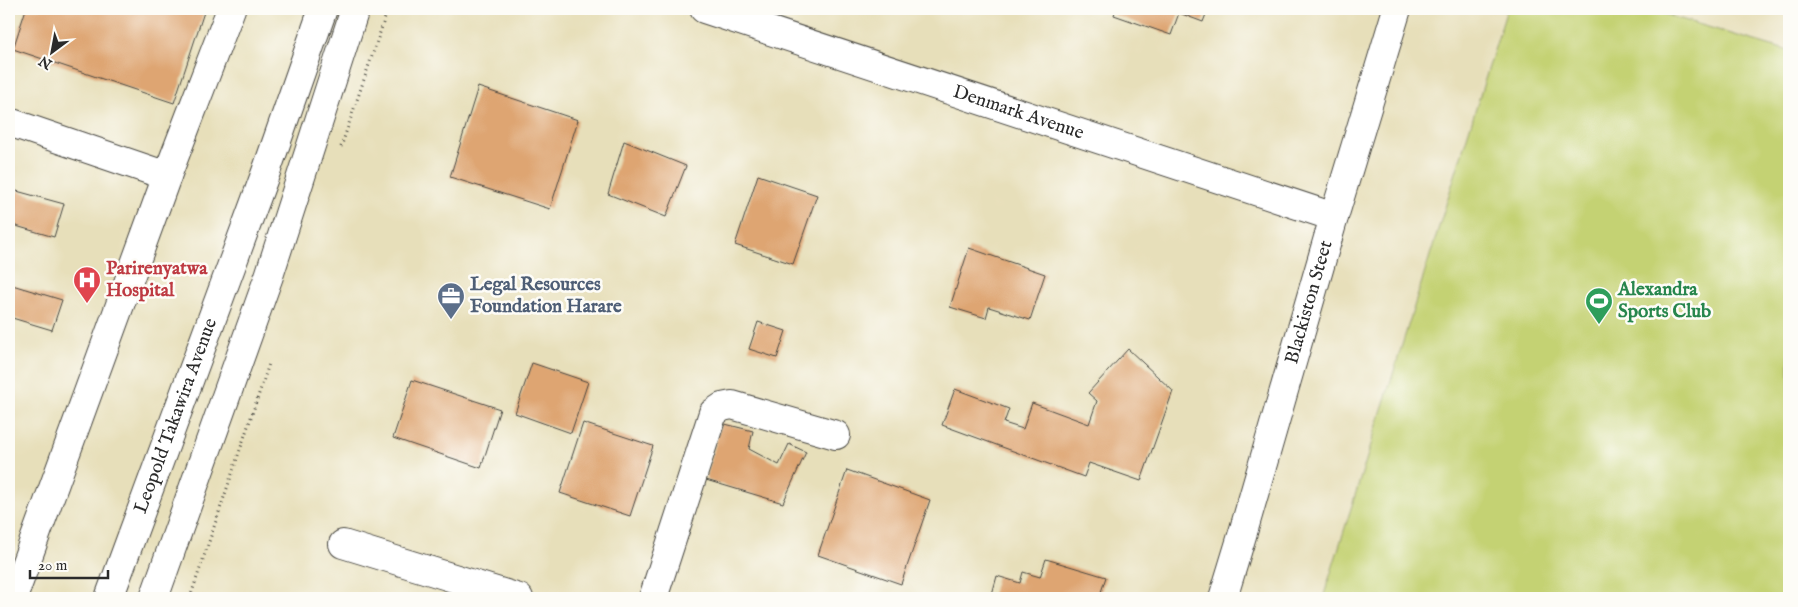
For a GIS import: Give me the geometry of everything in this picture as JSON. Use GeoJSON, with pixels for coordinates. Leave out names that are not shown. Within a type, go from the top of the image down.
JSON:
{"type":"FeatureCollection","features":[{"type":"Feature","properties":{"kind":"street"},"geometry":{"type":"LineString","coordinates":[[13,598],[167,176],[231,9]]}},
{"type":"Feature","properties":{"kind":"street","name":"Leopold Takawira Avenue"},"geometry":{"type":"LineString","coordinates":[[109,598],[269,163],[323,9]]}},
{"type":"Feature","properties":{"kind":"street","name":"Leopold Takawira Avenue"},"geometry":{"type":"LineString","coordinates":[[154,598],[268,276],[355,9]]}},
{"type":"Feature","properties":{"kind":"street","name":"Denmark Avenue"},"geometry":{"type":"LineString","coordinates":[[704,9],[1334,217]]}},
{"type":"Feature","properties":{"kind":"street","name":"Blackiston Steet"},"geometry":{"type":"LineString","coordinates":[[1223,598],[1397,9]]}},
{"type":"Feature","properties":{"kind":"street"},"geometry":{"type":"LineString","coordinates":[[9,122],[167,176]]}},
{"type":"Feature","properties":{"kind":"street"},"geometry":{"type":"LineString","coordinates":[[653,598],[713,413],[722,407],[732,404],[836,434]]}},
{"type":"Feature","properties":{"kind":"street"},"geometry":{"type":"LineString","coordinates":[[343,544],[519,598]]}},
{"type":"Feature","properties":{"kind":"green space","name":"Alexandra Sports Club"},"geometry":{"type":"Polygon","coordinates":[[[1507,9],[1647,9],[1789,51],[1789,598],[1323,598],[1507,9]]]}},
{"type":"Feature","properties":{"kind":"building"},"geometry":{"type":"Polygon","coordinates":[[[26,9],[205,9],[174,103],[13,49],[26,9]]]}},
{"type":"Feature","properties":{"kind":"building"},"geometry":{"type":"Polygon","coordinates":[[[1116,9],[1208,9],[1203,22],[1179,13],[1171,35],[1114,15],[1116,9]]]}},
{"type":"Feature","properties":{"kind":"building"},"geometry":{"type":"Polygon","coordinates":[[[478,87],[578,120],[550,209],[450,177],[478,87]]]}},
{"type":"Feature","properties":{"kind":"building"},"geometry":{"type":"Polygon","coordinates":[[[624,141],[686,166],[666,217],[608,194],[624,141]]]}},
{"type":"Feature","properties":{"kind":"building"},"geometry":{"type":"Polygon","coordinates":[[[758,175],[817,195],[793,264],[735,245],[758,175]]]}},
{"type":"Feature","properties":{"kind":"building"},"geometry":{"type":"Polygon","coordinates":[[[13,190],[64,204],[54,237],[9,224],[9,204],[13,190]]]}},
{"type":"Feature","properties":{"kind":"building"},"geometry":{"type":"Polygon","coordinates":[[[969,248],[1045,274],[1030,320],[989,307],[986,318],[950,307],[969,248]]]}},
{"type":"Feature","properties":{"kind":"building"},"geometry":{"type":"Polygon","coordinates":[[[9,284],[62,300],[52,330],[9,317],[9,284]]]}},
{"type":"Feature","properties":{"kind":"building"},"geometry":{"type":"Polygon","coordinates":[[[758,322],[786,331],[777,358],[749,349],[758,322]]]}},
{"type":"Feature","properties":{"kind":"building"},"geometry":{"type":"Polygon","coordinates":[[[1128,349],[1173,391],[1141,481],[1089,463],[1084,477],[942,425],[955,389],[1009,409],[1004,423],[1023,429],[1032,403],[1089,424],[1097,401],[1088,393],[1128,349]]]}},
{"type":"Feature","properties":{"kind":"building"},"geometry":{"type":"Polygon","coordinates":[[[532,363],[588,382],[571,433],[515,413],[532,363]]]}},
{"type":"Feature","properties":{"kind":"building"},"geometry":{"type":"Polygon","coordinates":[[[412,380],[500,409],[481,468],[393,438],[412,380]]]}},
{"type":"Feature","properties":{"kind":"building"},"geometry":{"type":"Polygon","coordinates":[[[583,423],[653,446],[630,516],[560,493],[583,423]]]}},
{"type":"Feature","properties":{"kind":"building"},"geometry":{"type":"Polygon","coordinates":[[[721,423],[753,431],[749,449],[779,465],[789,444],[806,452],[783,503],[706,480],[721,423]]]}},
{"type":"Feature","properties":{"kind":"building"},"geometry":{"type":"Polygon","coordinates":[[[847,470],[930,500],[901,584],[818,555],[847,470]]]}},
{"type":"Feature","properties":{"kind":"building"},"geometry":{"type":"Polygon","coordinates":[[[1046,559],[1106,577],[1099,598],[991,598],[997,576],[1020,583],[1023,572],[1040,577],[1046,559]]]}},
{"type":"Feature","properties":{"kind":"place","name":"Parirenyatwa Hospital"},"geometry":{"type":"Point","coordinates":[87,304]}},
{"type":"Feature","properties":{"kind":"place","name":"Legal Resources Foundation Harare"},"geometry":{"type":"Point","coordinates":[451,320]}},
{"type":"Feature","properties":{"kind":"place","name":"Alexandra Sports Club"},"geometry":{"type":"Point","coordinates":[1599,325]}}]}
